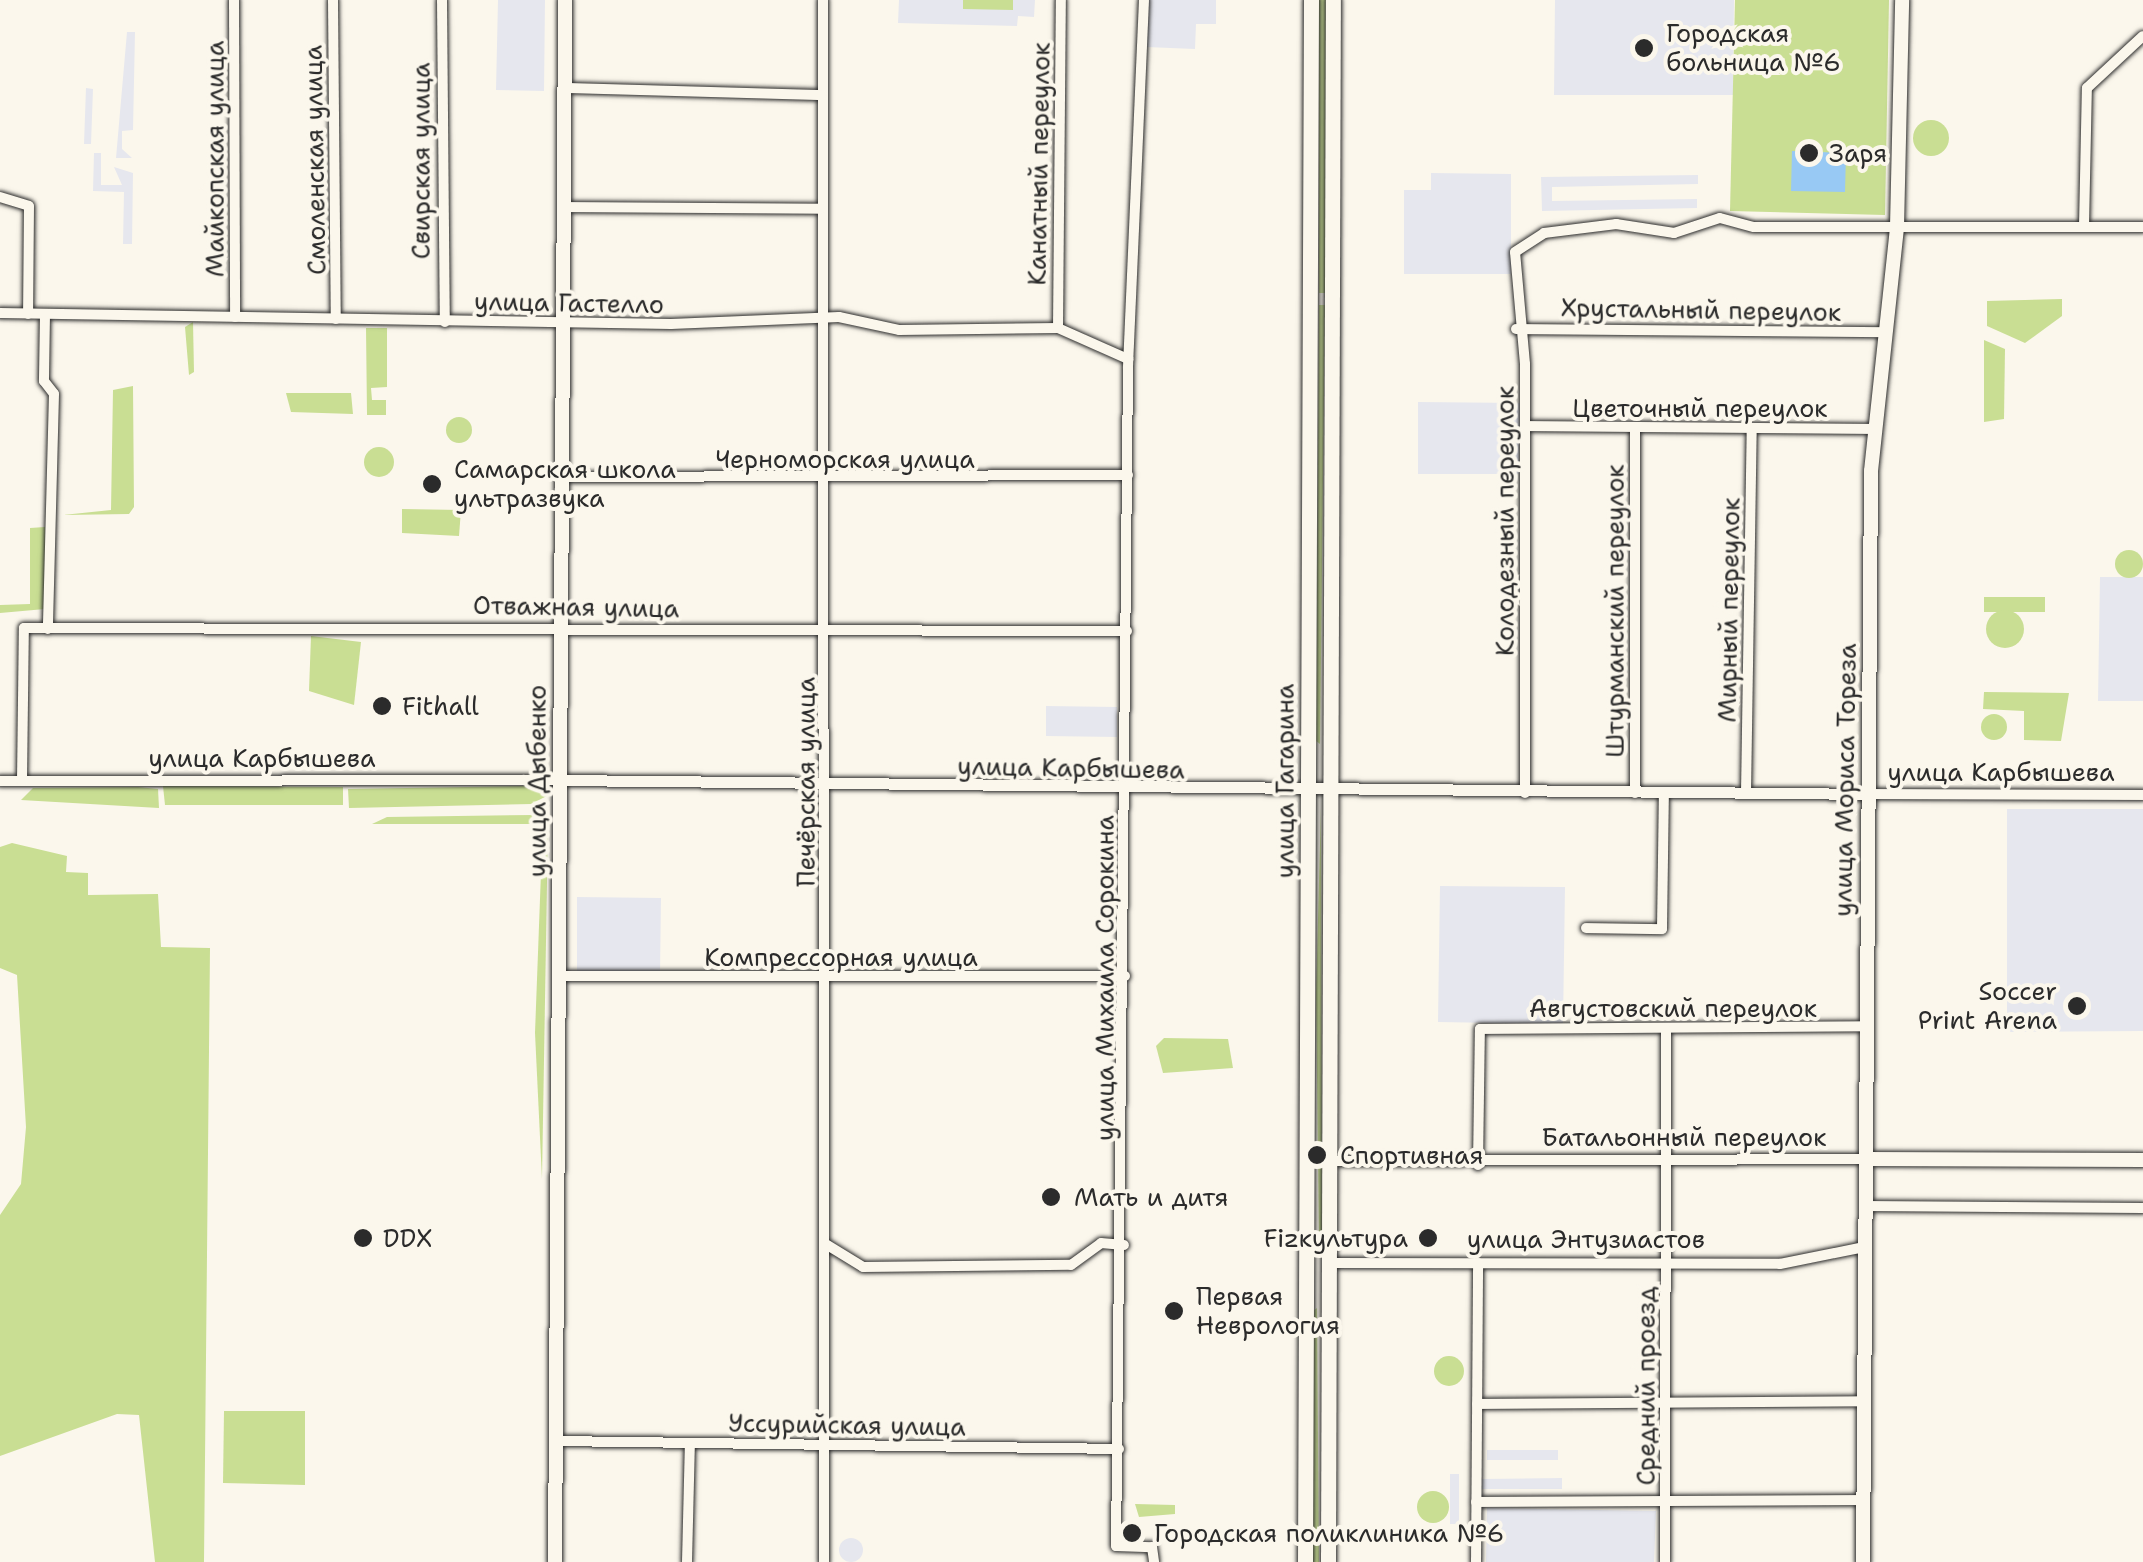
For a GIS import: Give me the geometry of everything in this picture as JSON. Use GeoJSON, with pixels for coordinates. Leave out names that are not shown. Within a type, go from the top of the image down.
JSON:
{"type":"FeatureCollection","features":[{"type":"Feature","properties":{"kind":"main road","name":"улица Дыбенко"},"geometry":{"type":"LineString","coordinates":[[555,1562],[565,0]]}},
{"type":"Feature","properties":{"kind":"main road","name":"улица Гагарина"},"geometry":{"type":"LineString","coordinates":[[1305,1562],[1312,0]]}},
{"type":"Feature","properties":{"kind":"main road","name":"улица Гагарина"},"geometry":{"type":"LineString","coordinates":[[1328,1562],[1334,0]]}},
{"type":"Feature","properties":{"kind":"main road","name":"улица Мориса Тореза"},"geometry":{"type":"LineString","coordinates":[[1863,1562],[1866,794],[1874,429],[1897,227],[1902,0]]}},
{"type":"Feature","properties":{"kind":"main road"},"geometry":{"type":"LineString","coordinates":[[1310,750],[1330,750]]}},
{"type":"Feature","properties":{"kind":"main road"},"geometry":{"type":"LineString","coordinates":[[1865,1159],[2143,1160]]}},
{"type":"Feature","properties":{"kind":"main road","name":"улица Энтузиастов"},"geometry":{"type":"LineString","coordinates":[[1306,1264],[1329,1264]]}},
{"type":"Feature","properties":{"kind":"street","name":"Майкопская улица"},"geometry":{"type":"LineString","coordinates":[[234,0],[236,317]]}},
{"type":"Feature","properties":{"kind":"street","name":"Смоленская улица"},"geometry":{"type":"LineString","coordinates":[[333,0],[336,319]]}},
{"type":"Feature","properties":{"kind":"street","name":"Свирская улица"},"geometry":{"type":"LineString","coordinates":[[442,0],[445,322]]}},
{"type":"Feature","properties":{"kind":"street","name":"Печёрская улица"},"geometry":{"type":"LineString","coordinates":[[823,0],[820,209],[826,628],[822,980],[824,1562]]}},
{"type":"Feature","properties":{"kind":"street","name":"Канатный переулок"},"geometry":{"type":"LineString","coordinates":[[1058,328],[1061,0]]}},
{"type":"Feature","properties":{"kind":"street","name":"улица Михаила Сорокина"},"geometry":{"type":"LineString","coordinates":[[1144,0],[1138,295],[1128,359],[1124,1245],[1116,1546],[1152,1548],[1154,1562]]}},
{"type":"Feature","properties":{"kind":"street"},"geometry":{"type":"LineString","coordinates":[[2084,226],[2086,88],[2143,36]]}},
{"type":"Feature","properties":{"kind":"street"},"geometry":{"type":"LineString","coordinates":[[564,88],[822,96]]}},
{"type":"Feature","properties":{"kind":"street"},"geometry":{"type":"LineString","coordinates":[[0,197],[13,196],[29,206],[28,314]]}},
{"type":"Feature","properties":{"kind":"street"},"geometry":{"type":"LineString","coordinates":[[564,207],[820,209]]}},
{"type":"Feature","properties":{"kind":"street","name":"Колодезный переулок"},"geometry":{"type":"LineString","coordinates":[[1524,793],[1526,426],[1516,329],[1515,252],[1540,234],[1611,224],[1662,233],[1720,218],[1754,227],[1897,227]]}},
{"type":"Feature","properties":{"kind":"street"},"geometry":{"type":"LineString","coordinates":[[1897,227],[2143,227]]}},
{"type":"Feature","properties":{"kind":"street","name":"улица Гастелло"},"geometry":{"type":"LineString","coordinates":[[0,313],[445,322],[822,318],[899,330],[1058,328],[1128,359]]}},
{"type":"Feature","properties":{"kind":"street"},"geometry":{"type":"LineString","coordinates":[[45,314],[44,381],[54,394],[48,629]]}},
{"type":"Feature","properties":{"kind":"street","name":"Хрустальный переулок"},"geometry":{"type":"LineString","coordinates":[[1516,329],[1885,332]]}},
{"type":"Feature","properties":{"kind":"street","name":"Цветочный переулок"},"geometry":{"type":"LineString","coordinates":[[1526,426],[1874,429]]}},
{"type":"Feature","properties":{"kind":"street","name":"Мирный переулок"},"geometry":{"type":"LineString","coordinates":[[1746,793],[1752,428]]}},
{"type":"Feature","properties":{"kind":"street","name":"Штурманский переулок"},"geometry":{"type":"LineString","coordinates":[[1635,429],[1635,792]]}},
{"type":"Feature","properties":{"kind":"street","name":"Черноморская улица"},"geometry":{"type":"LineString","coordinates":[[562,477],[822,481],[1128,476]]}},
{"type":"Feature","properties":{"kind":"street","name":"Отважная улица"},"geometry":{"type":"LineString","coordinates":[[22,781],[24,628],[560,626],[1127,632]]}},
{"type":"Feature","properties":{"kind":"street","name":"улица Карбышева"},"geometry":{"type":"LineString","coordinates":[[0,782],[559,780],[1124,792],[2143,795]]}},
{"type":"Feature","properties":{"kind":"street"},"geometry":{"type":"LineString","coordinates":[[1586,928],[1662,928],[1664,792]]}},
{"type":"Feature","properties":{"kind":"street","name":"Компрессорная улица"},"geometry":{"type":"LineString","coordinates":[[557,976],[822,980],[1125,976]]}},
{"type":"Feature","properties":{"kind":"street","name":"Августовский переулок"},"geometry":{"type":"LineString","coordinates":[[1478,1166],[1480,1029],[1865,1026]]}},
{"type":"Feature","properties":{"kind":"street","name":"Средний проезд"},"geometry":{"type":"LineString","coordinates":[[1665,1562],[1670,1158],[1666,1030]]}},
{"type":"Feature","properties":{"kind":"street","name":"Батальонный переулок"},"geometry":{"type":"LineString","coordinates":[[1329,1160],[1478,1166],[1522,1156],[1865,1159]]}},
{"type":"Feature","properties":{"kind":"street"},"geometry":{"type":"LineString","coordinates":[[1864,1206],[2143,1208]]}},
{"type":"Feature","properties":{"kind":"street"},"geometry":{"type":"LineString","coordinates":[[824,1243],[864,1267],[1071,1265],[1101,1243],[1124,1245]]}},
{"type":"Feature","properties":{"kind":"street","name":"улица Энтузиастов"},"geometry":{"type":"LineString","coordinates":[[1329,1264],[1798,1263],[1864,1247]]}},
{"type":"Feature","properties":{"kind":"street"},"geometry":{"type":"LineString","coordinates":[[1476,1562],[1478,1263]]}},
{"type":"Feature","properties":{"kind":"street"},"geometry":{"type":"LineString","coordinates":[[1477,1404],[1666,1397],[1864,1401]]}},
{"type":"Feature","properties":{"kind":"street","name":"Уссурийская улица"},"geometry":{"type":"LineString","coordinates":[[556,1441],[1120,1448]]}},
{"type":"Feature","properties":{"kind":"street"},"geometry":{"type":"LineString","coordinates":[[687,1562],[690,1443]]}},
{"type":"Feature","properties":{"kind":"street"},"geometry":{"type":"LineString","coordinates":[[1476,1502],[1863,1500]]}},
{"type":"Feature","properties":{"kind":"shaded area"},"geometry":{"type":"Polygon","coordinates":[[[498,0],[545,0],[544,91],[496,90],[498,0]]]}},
{"type":"Feature","properties":{"kind":"shaded area"},"geometry":{"type":"Polygon","coordinates":[[[899,0],[1035,0],[1034,17],[1018,16],[1017,26],[898,23],[899,0]]]}},
{"type":"Feature","properties":{"kind":"shaded area"},"geometry":{"type":"Polygon","coordinates":[[[1147,0],[1216,0],[1216,24],[1196,24],[1195,49],[1146,47],[1147,0]]]}},
{"type":"Feature","properties":{"kind":"shaded area","name":"Городская больница №6"},"geometry":{"type":"Polygon","coordinates":[[[1555,0],[1734,0],[1733,95],[1554,95],[1555,0]]]}},
{"type":"Feature","properties":{"kind":"shaded area"},"geometry":{"type":"Polygon","coordinates":[[[127,32],[135,32],[133,130],[122,131],[122,149],[132,158],[116,158],[127,32]]]}},
{"type":"Feature","properties":{"kind":"shaded area"},"geometry":{"type":"Polygon","coordinates":[[[86,88],[93,89],[91,144],[84,144],[86,88]]]}},
{"type":"Feature","properties":{"kind":"shaded area"},"geometry":{"type":"Polygon","coordinates":[[[94,153],[101,153],[101,185],[122,185],[114,167],[133,173],[132,244],[123,244],[124,192],[93,191],[94,153]]]}},
{"type":"Feature","properties":{"kind":"shaded area"},"geometry":{"type":"Polygon","coordinates":[[[1431,173],[1511,174],[1511,274],[1404,274],[1404,190],[1431,190],[1431,173]]]}},
{"type":"Feature","properties":{"kind":"shaded area"},"geometry":{"type":"Polygon","coordinates":[[[1698,175],[1698,184],[1552,187],[1552,201],[1697,199],[1697,208],[1542,211],[1541,177],[1698,175]]]}},
{"type":"Feature","properties":{"kind":"shaded area"},"geometry":{"type":"Polygon","coordinates":[[[1418,402],[1520,403],[1519,474],[1418,474],[1418,402]]]}},
{"type":"Feature","properties":{"kind":"shaded area"},"geometry":{"type":"Polygon","coordinates":[[[2100,577],[2143,577],[2143,701],[2098,701],[2100,577]]]}},
{"type":"Feature","properties":{"kind":"shaded area"},"geometry":{"type":"Polygon","coordinates":[[[1046,706],[1117,707],[1117,737],[1046,736],[1046,706]]]}},
{"type":"Feature","properties":{"kind":"shaded area"},"geometry":{"type":"Polygon","coordinates":[[[2007,809],[2143,809],[2143,1031],[2007,1032],[2007,809]]]}},
{"type":"Feature","properties":{"kind":"shaded area"},"geometry":{"type":"Polygon","coordinates":[[[1440,886],[1565,887],[1563,1024],[1438,1022],[1440,886]]]}},
{"type":"Feature","properties":{"kind":"shaded area"},"geometry":{"type":"Polygon","coordinates":[[[577,897],[661,898],[660,973],[577,972],[577,897]]]}},
{"type":"Feature","properties":{"kind":"shaded area"},"geometry":{"type":"Polygon","coordinates":[[[1487,1450],[1558,1450],[1558,1460],[1487,1460],[1487,1450]]]}},
{"type":"Feature","properties":{"kind":"shaded area"},"geometry":{"type":"Polygon","coordinates":[[[1450,1474],[1459,1474],[1459,1524],[1450,1524],[1450,1474]]]}},
{"type":"Feature","properties":{"kind":"shaded area"},"geometry":{"type":"Polygon","coordinates":[[[1562,1478],[1562,1489],[1481,1489],[1481,1479],[1562,1478]]]}},
{"type":"Feature","properties":{"kind":"shaded area"},"geometry":{"type":"Polygon","coordinates":[[[1487,1508],[1656,1511],[1654,1562],[1486,1562],[1487,1508]]]}},
{"type":"Feature","properties":{"kind":"shaded area"},"geometry":{"type":"Polygon","coordinates":[[[851,1538],[860,1541],[860,1559],[851,1562],[842,1559],[839,1550],[842,1541],[851,1538]]]}},
{"type":"Feature","properties":{"kind":"green space"},"geometry":{"type":"Polygon","coordinates":[[[963,0],[1013,0],[1013,10],[963,9],[963,0]]]}},
{"type":"Feature","properties":{"kind":"green space"},"geometry":{"type":"Polygon","coordinates":[[[1319,0],[1326,0],[1325,293],[1319,293],[1319,0]]]}},
{"type":"Feature","properties":{"kind":"green space","name":"Заря"},"geometry":{"type":"Polygon","coordinates":[[[1735,0],[1889,0],[1885,215],[1730,211],[1735,0]]]}},
{"type":"Feature","properties":{"kind":"green space"},"geometry":{"type":"Polygon","coordinates":[[[1931,120],[1944,125],[1949,138],[1944,151],[1931,156],[1918,151],[1913,138],[1918,125],[1931,120]]]}},
{"type":"Feature","properties":{"kind":"green space"},"geometry":{"type":"Polygon","coordinates":[[[2062,299],[2062,316],[2025,343],[1987,326],[1987,301],[2062,299]]]}},
{"type":"Feature","properties":{"kind":"green space"},"geometry":{"type":"Polygon","coordinates":[[[1319,305],[1325,305],[1320,744],[1316,741],[1319,305]]]}},
{"type":"Feature","properties":{"kind":"green space"},"geometry":{"type":"Polygon","coordinates":[[[193,322],[194,372],[189,375],[185,327],[193,322]]]}},
{"type":"Feature","properties":{"kind":"green space"},"geometry":{"type":"Polygon","coordinates":[[[366,328],[387,328],[387,387],[371,388],[372,400],[386,400],[386,415],[367,415],[366,328]]]}},
{"type":"Feature","properties":{"kind":"green space"},"geometry":{"type":"Polygon","coordinates":[[[1984,340],[2005,349],[2004,419],[1984,422],[1984,340]]]}},
{"type":"Feature","properties":{"kind":"green space"},"geometry":{"type":"Polygon","coordinates":[[[133,386],[134,507],[129,514],[63,515],[111,510],[113,390],[133,386]]]}},
{"type":"Feature","properties":{"kind":"green space"},"geometry":{"type":"Polygon","coordinates":[[[286,393],[351,393],[353,414],[291,412],[286,393]]]}},
{"type":"Feature","properties":{"kind":"green space"},"geometry":{"type":"Polygon","coordinates":[[[459,417],[468,421],[472,430],[468,439],[459,443],[450,439],[446,430],[450,421],[459,417]]]}},
{"type":"Feature","properties":{"kind":"green space"},"geometry":{"type":"Polygon","coordinates":[[[379,447],[390,451],[394,462],[390,473],[379,477],[368,473],[364,462],[368,451],[379,447]]]}},
{"type":"Feature","properties":{"kind":"green space"},"geometry":{"type":"Polygon","coordinates":[[[402,509],[461,510],[459,536],[402,533],[402,509]]]}},
{"type":"Feature","properties":{"kind":"green space"},"geometry":{"type":"Polygon","coordinates":[[[45,527],[45,609],[0,613],[0,605],[30,604],[30,528],[45,527]]]}},
{"type":"Feature","properties":{"kind":"green space"},"geometry":{"type":"Polygon","coordinates":[[[2129,550],[2139,554],[2143,564],[2139,574],[2129,578],[2119,574],[2115,564],[2119,554],[2129,550]]]}},
{"type":"Feature","properties":{"kind":"green space"},"geometry":{"type":"Polygon","coordinates":[[[1984,597],[2045,597],[2045,612],[1984,612],[1984,597]]]}},
{"type":"Feature","properties":{"kind":"green space"},"geometry":{"type":"Polygon","coordinates":[[[2005,610],[2018,616],[2024,629],[2018,642],[2005,648],[1992,642],[1986,629],[1992,616],[2005,610]]]}},
{"type":"Feature","properties":{"kind":"green space"},"geometry":{"type":"Polygon","coordinates":[[[311,636],[361,642],[354,705],[309,691],[311,636]]]}},
{"type":"Feature","properties":{"kind":"green space"},"geometry":{"type":"Polygon","coordinates":[[[1984,692],[2069,693],[2061,741],[2024,740],[2024,711],[1983,709],[1984,692]]]}},
{"type":"Feature","properties":{"kind":"green space"},"geometry":{"type":"Polygon","coordinates":[[[1994,714],[2003,718],[2007,727],[2003,736],[1994,740],[1985,736],[1981,727],[1985,718],[1994,714]]]}},
{"type":"Feature","properties":{"kind":"green space"},"geometry":{"type":"Polygon","coordinates":[[[163,786],[343,787],[343,805],[165,805],[163,786]]]}},
{"type":"Feature","properties":{"kind":"green space"},"geometry":{"type":"Polygon","coordinates":[[[529,786],[549,795],[531,804],[349,808],[348,789],[529,786]]]}},
{"type":"Feature","properties":{"kind":"green space"},"geometry":{"type":"Polygon","coordinates":[[[33,788],[158,789],[159,808],[21,800],[33,788]]]}},
{"type":"Feature","properties":{"kind":"green space"},"geometry":{"type":"Polygon","coordinates":[[[1321,807],[1322,1238],[1319,1241],[1316,993],[1321,807]]]}},
{"type":"Feature","properties":{"kind":"green space"},"geometry":{"type":"Polygon","coordinates":[[[533,815],[530,824],[372,824],[387,817],[533,815]]]}},
{"type":"Feature","properties":{"kind":"green space"},"geometry":{"type":"Polygon","coordinates":[[[543,819],[548,822],[542,1179],[535,1033],[543,819]]]}},
{"type":"Feature","properties":{"kind":"green space"},"geometry":{"type":"Polygon","coordinates":[[[12,843],[67,856],[66,872],[88,873],[88,895],[158,894],[161,947],[210,948],[204,1562],[155,1562],[139,1415],[117,1414],[0,1456],[0,1215],[21,1184],[26,1127],[17,975],[0,968],[0,847],[12,843]]]}},
{"type":"Feature","properties":{"kind":"green space"},"geometry":{"type":"Polygon","coordinates":[[[1164,1038],[1228,1039],[1233,1068],[1163,1073],[1156,1046],[1164,1038]]]}},
{"type":"Feature","properties":{"kind":"green space"},"geometry":{"type":"Polygon","coordinates":[[[1317,1308],[1319,1562],[1312,1562],[1313,1311],[1317,1308]]]}},
{"type":"Feature","properties":{"kind":"green space"},"geometry":{"type":"Polygon","coordinates":[[[1449,1356],[1459,1361],[1464,1371],[1459,1381],[1449,1386],[1439,1381],[1434,1371],[1439,1361],[1449,1356]]]}},
{"type":"Feature","properties":{"kind":"green space"},"geometry":{"type":"Polygon","coordinates":[[[224,1411],[305,1411],[305,1485],[223,1483],[224,1411]]]}},
{"type":"Feature","properties":{"kind":"green space"},"geometry":{"type":"Polygon","coordinates":[[[1433,1491],[1444,1496],[1449,1507],[1444,1518],[1433,1523],[1422,1518],[1417,1507],[1422,1496],[1433,1491]]]}},
{"type":"Feature","properties":{"kind":"green space"},"geometry":{"type":"Polygon","coordinates":[[[1135,1504],[1175,1505],[1175,1514],[1139,1517],[1135,1504]]]}},
{"type":"Feature","properties":{"kind":"water"},"geometry":{"type":"Polygon","coordinates":[[[1792,151],[1846,153],[1845,192],[1791,191],[1792,151]]]}},
{"type":"Feature","properties":{"kind":"place","name":"Городская больница №6"},"geometry":{"type":"Point","coordinates":[1644,48]}},
{"type":"Feature","properties":{"kind":"place","name":"Заря"},"geometry":{"type":"Point","coordinates":[1809,153]}},
{"type":"Feature","properties":{"kind":"place","name":"Самарская школа ультразвука"},"geometry":{"type":"Point","coordinates":[432,484]}},
{"type":"Feature","properties":{"kind":"place","name":"Fithall"},"geometry":{"type":"Point","coordinates":[382,706]}},
{"type":"Feature","properties":{"kind":"place","name":"Soccer Print Arena"},"geometry":{"type":"Point","coordinates":[2077,1006]}},
{"type":"Feature","properties":{"kind":"place","name":"Спортивная"},"geometry":{"type":"Point","coordinates":[1317,1155]}},
{"type":"Feature","properties":{"kind":"place","name":"Мать и дитя"},"geometry":{"type":"Point","coordinates":[1051,1197]}},
{"type":"Feature","properties":{"kind":"place","name":"DDX"},"geometry":{"type":"Point","coordinates":[363,1238]}},
{"type":"Feature","properties":{"kind":"place","name":"Fizкультура"},"geometry":{"type":"Point","coordinates":[1428,1238]}},
{"type":"Feature","properties":{"kind":"place","name":"Первая Неврология"},"geometry":{"type":"Point","coordinates":[1174,1311]}},
{"type":"Feature","properties":{"kind":"place","name":"Городская поликлиника №6"},"geometry":{"type":"Point","coordinates":[1132,1533]}}]}
